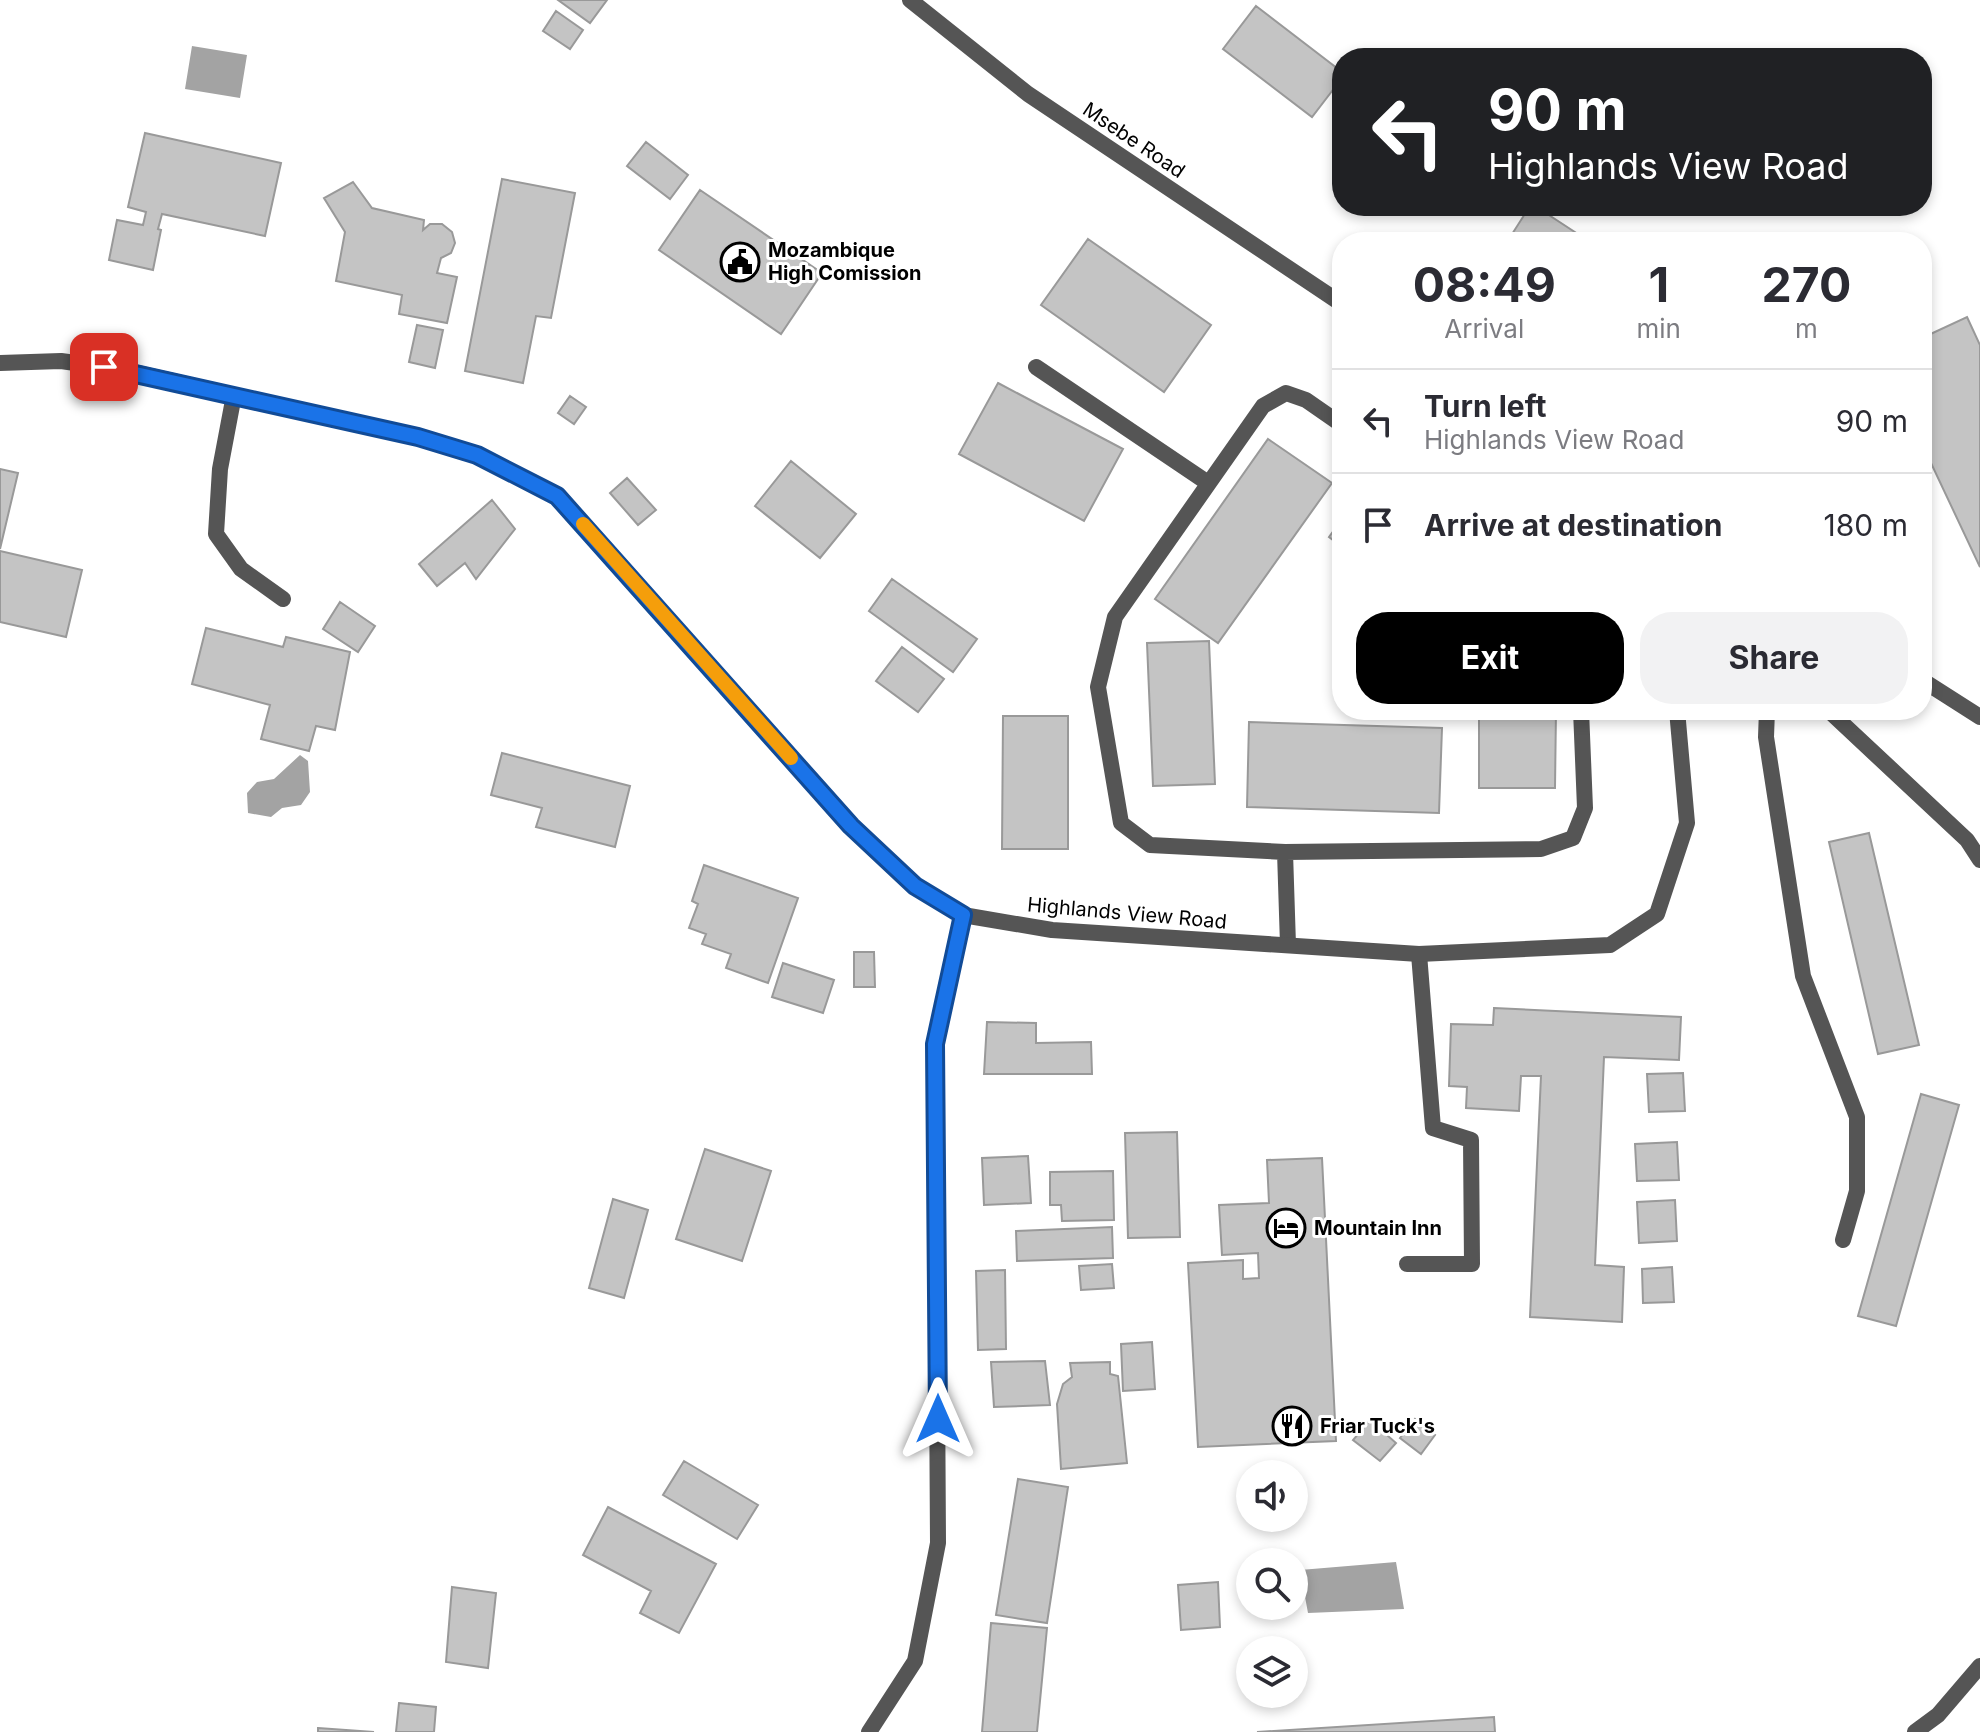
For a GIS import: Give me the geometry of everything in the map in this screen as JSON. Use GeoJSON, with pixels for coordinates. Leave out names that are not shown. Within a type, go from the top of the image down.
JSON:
{"type":"FeatureCollection","features":[{"type":"Feature","properties":{"kind":"street","name":"Msebe Road"},"geometry":{"type":"LineString","coordinates":[[910,0],[1028,94],[1332,297]]}},
{"type":"Feature","properties":{"kind":"street","name":"Highlands View Road"},"geometry":{"type":"LineString","coordinates":[[0,363],[61,361],[125,370],[448,446],[477,455],[557,496],[851,826],[915,886],[963,915],[1052,930],[1419,954],[1610,945],[1657,914],[1687,823],[1678,720]]}},
{"type":"Feature","properties":{"kind":"street"},"geometry":{"type":"LineString","coordinates":[[1036,367],[1208,483]]}},
{"type":"Feature","properties":{"kind":"street"},"geometry":{"type":"LineString","coordinates":[[1332,418],[1306,400],[1286,393],[1263,406],[1115,617],[1098,687],[1121,823],[1150,845],[1285,852],[1541,849],[1573,838],[1585,808],[1581,720]]}},
{"type":"Feature","properties":{"kind":"street"},"geometry":{"type":"LineString","coordinates":[[234,395],[220,469],[216,534],[241,569],[283,599]]}},
{"type":"Feature","properties":{"kind":"street"},"geometry":{"type":"LineString","coordinates":[[1932,686],[1980,717]]}},
{"type":"Feature","properties":{"kind":"street"},"geometry":{"type":"LineString","coordinates":[[1767,720],[1766,737],[1803,976],[1857,1117],[1857,1191],[1843,1240]]}},
{"type":"Feature","properties":{"kind":"street"},"geometry":{"type":"LineString","coordinates":[[1839,720],[1967,840],[1980,860]]}},
{"type":"Feature","properties":{"kind":"street"},"geometry":{"type":"LineString","coordinates":[[1285,852],[1288,945]]}},
{"type":"Feature","properties":{"kind":"street"},"geometry":{"type":"LineString","coordinates":[[869,1732],[915,1661],[938,1543],[935,1044],[963,915]]}},
{"type":"Feature","properties":{"kind":"street"},"geometry":{"type":"LineString","coordinates":[[1407,1264],[1472,1264],[1471,1140],[1433,1128],[1419,954]]}},
{"type":"Feature","properties":{"kind":"street"},"geometry":{"type":"LineString","coordinates":[[1915,1732],[1938,1715],[1980,1666]]}},
{"type":"Feature","properties":{"kind":"shaded area"},"geometry":{"type":"Polygon","coordinates":[[[192,46],[247,55],[240,98],[185,89],[192,46]]]}},
{"type":"Feature","properties":{"kind":"shaded area"},"geometry":{"type":"Polygon","coordinates":[[[300,755],[308,761],[310,792],[301,805],[282,808],[271,817],[248,813],[247,793],[257,782],[274,779],[300,755]]]}},
{"type":"Feature","properties":{"kind":"shaded area"},"geometry":{"type":"Polygon","coordinates":[[[1396,1562],[1404,1609],[1308,1613],[1308,1569],[1396,1562]]]}},
{"type":"Feature","properties":{"kind":"building"},"geometry":{"type":"Polygon","coordinates":[[[558,0],[607,0],[590,23],[558,0]]]}},
{"type":"Feature","properties":{"kind":"building"},"geometry":{"type":"Polygon","coordinates":[[[1256,6],[1332,64],[1332,91],[1312,117],[1223,49],[1256,6]]]}},
{"type":"Feature","properties":{"kind":"building"},"geometry":{"type":"Polygon","coordinates":[[[556,11],[583,30],[570,49],[543,31],[556,11]]]}},
{"type":"Feature","properties":{"kind":"building"},"geometry":{"type":"Polygon","coordinates":[[[145,133],[281,163],[265,236],[162,214],[153,270],[109,260],[117,220],[143,225],[146,212],[128,207],[145,133]]]}},
{"type":"Feature","properties":{"kind":"building"},"geometry":{"type":"Polygon","coordinates":[[[646,142],[688,175],[670,199],[627,166],[646,142]]]}},
{"type":"Feature","properties":{"kind":"building"},"geometry":{"type":"Polygon","coordinates":[[[502,179],[575,193],[551,318],[536,316],[523,383],[465,371],[502,179]]]}},
{"type":"Feature","properties":{"kind":"building"},"geometry":{"type":"Polygon","coordinates":[[[353,182],[372,208],[424,220],[423,230],[430,224],[442,224],[452,232],[455,243],[451,253],[441,258],[437,273],[457,277],[447,323],[399,314],[402,295],[336,281],[345,232],[324,198],[353,182]]]}},
{"type":"Feature","properties":{"kind":"building","name":"Mozambique High Comission"},"geometry":{"type":"Polygon","coordinates":[[[700,190],[822,273],[781,334],[659,250],[700,190]]]}},
{"type":"Feature","properties":{"kind":"building"},"geometry":{"type":"Polygon","coordinates":[[[1524,216],[1550,216],[1575,232],[1513,232],[1524,216]]]}},
{"type":"Feature","properties":{"kind":"building"},"geometry":{"type":"Polygon","coordinates":[[[1088,239],[1211,325],[1164,392],[1041,305],[1088,239]]]}},
{"type":"Feature","properties":{"kind":"building"},"geometry":{"type":"Polygon","coordinates":[[[1967,317],[1980,345],[1980,567],[1932,465],[1932,333],[1967,317]]]}},
{"type":"Feature","properties":{"kind":"building"},"geometry":{"type":"Polygon","coordinates":[[[417,325],[443,330],[435,368],[409,362],[417,325]]]}},
{"type":"Feature","properties":{"kind":"building"},"geometry":{"type":"Polygon","coordinates":[[[998,383],[1123,449],[1084,521],[959,454],[998,383]]]}},
{"type":"Feature","properties":{"kind":"building"},"geometry":{"type":"Polygon","coordinates":[[[570,396],[586,407],[574,424],[558,413],[570,396]]]}},
{"type":"Feature","properties":{"kind":"building"},"geometry":{"type":"Polygon","coordinates":[[[1268,439],[1332,483],[1218,643],[1155,599],[1268,439]]]}},
{"type":"Feature","properties":{"kind":"building"},"geometry":{"type":"Polygon","coordinates":[[[791,461],[856,514],[820,558],[755,506],[791,461]]]}},
{"type":"Feature","properties":{"kind":"building"},"geometry":{"type":"Polygon","coordinates":[[[0,469],[18,473],[0,549],[0,469]]]}},
{"type":"Feature","properties":{"kind":"building"},"geometry":{"type":"Polygon","coordinates":[[[627,478],[656,510],[638,525],[610,493],[627,478]]]}},
{"type":"Feature","properties":{"kind":"building"},"geometry":{"type":"Polygon","coordinates":[[[492,500],[515,529],[476,579],[465,563],[437,586],[419,564],[492,500]]]}},
{"type":"Feature","properties":{"kind":"building"},"geometry":{"type":"Polygon","coordinates":[[[0,551],[82,570],[66,637],[0,622],[0,551]]]}},
{"type":"Feature","properties":{"kind":"building"},"geometry":{"type":"Polygon","coordinates":[[[892,579],[977,639],[953,672],[869,611],[892,579]]]}},
{"type":"Feature","properties":{"kind":"building"},"geometry":{"type":"Polygon","coordinates":[[[340,602],[375,626],[358,652],[323,629],[340,602]]]}},
{"type":"Feature","properties":{"kind":"building"},"geometry":{"type":"Polygon","coordinates":[[[206,628],[283,647],[286,637],[350,652],[335,730],[316,726],[309,751],[261,739],[270,705],[192,684],[206,628]]]}},
{"type":"Feature","properties":{"kind":"building"},"geometry":{"type":"Polygon","coordinates":[[[1209,641],[1215,784],[1153,786],[1147,643],[1209,641]]]}},
{"type":"Feature","properties":{"kind":"building"},"geometry":{"type":"Polygon","coordinates":[[[902,647],[944,679],[918,712],[876,681],[902,647]]]}},
{"type":"Feature","properties":{"kind":"building"},"geometry":{"type":"Polygon","coordinates":[[[1003,716],[1068,716],[1068,849],[1002,849],[1003,716]]]}},
{"type":"Feature","properties":{"kind":"building"},"geometry":{"type":"Polygon","coordinates":[[[1479,720],[1556,720],[1555,788],[1479,788],[1479,720]]]}},
{"type":"Feature","properties":{"kind":"building"},"geometry":{"type":"Polygon","coordinates":[[[1249,722],[1442,728],[1439,813],[1247,807],[1249,722]]]}},
{"type":"Feature","properties":{"kind":"building"},"geometry":{"type":"Polygon","coordinates":[[[502,753],[630,786],[615,847],[536,827],[542,808],[491,795],[502,753]]]}},
{"type":"Feature","properties":{"kind":"building"},"geometry":{"type":"Polygon","coordinates":[[[1869,833],[1919,1045],[1878,1054],[1829,842],[1869,833]]]}},
{"type":"Feature","properties":{"kind":"building"},"geometry":{"type":"Polygon","coordinates":[[[704,865],[798,898],[768,983],[726,968],[731,954],[702,944],[706,934],[689,928],[698,904],[692,901],[704,865]]]}},
{"type":"Feature","properties":{"kind":"building"},"geometry":{"type":"Polygon","coordinates":[[[854,952],[874,952],[875,987],[854,987],[854,952]]]}},
{"type":"Feature","properties":{"kind":"building"},"geometry":{"type":"Polygon","coordinates":[[[783,963],[834,980],[823,1013],[772,997],[783,963]]]}},
{"type":"Feature","properties":{"kind":"building"},"geometry":{"type":"Polygon","coordinates":[[[1494,1008],[1681,1017],[1679,1060],[1604,1057],[1595,1265],[1624,1267],[1622,1322],[1530,1317],[1541,1076],[1521,1076],[1519,1111],[1466,1108],[1467,1087],[1449,1086],[1451,1024],[1493,1025],[1494,1008]]]}},
{"type":"Feature","properties":{"kind":"building"},"geometry":{"type":"Polygon","coordinates":[[[987,1022],[1036,1023],[1036,1043],[1091,1042],[1092,1074],[984,1074],[987,1022]]]}},
{"type":"Feature","properties":{"kind":"building"},"geometry":{"type":"Polygon","coordinates":[[[1683,1073],[1685,1111],[1649,1112],[1647,1074],[1683,1073]]]}},
{"type":"Feature","properties":{"kind":"building"},"geometry":{"type":"Polygon","coordinates":[[[1921,1094],[1959,1105],[1896,1326],[1858,1316],[1921,1094]]]}},
{"type":"Feature","properties":{"kind":"building"},"geometry":{"type":"Polygon","coordinates":[[[1177,1132],[1180,1237],[1128,1238],[1125,1133],[1177,1132]]]}},
{"type":"Feature","properties":{"kind":"building"},"geometry":{"type":"Polygon","coordinates":[[[1677,1142],[1679,1180],[1637,1181],[1635,1144],[1677,1142]]]}},
{"type":"Feature","properties":{"kind":"building"},"geometry":{"type":"Polygon","coordinates":[[[705,1149],[771,1171],[742,1261],[676,1239],[705,1149]]]}},
{"type":"Feature","properties":{"kind":"building"},"geometry":{"type":"Polygon","coordinates":[[[1028,1156],[1031,1203],[984,1205],[982,1158],[1028,1156]]]}},
{"type":"Feature","properties":{"kind":"building"},"geometry":{"type":"Polygon","coordinates":[[[1322,1158],[1336,1441],[1198,1447],[1188,1263],[1243,1260],[1243,1279],[1259,1278],[1258,1253],[1222,1255],[1219,1205],[1269,1203],[1267,1160],[1322,1158]]]}},
{"type":"Feature","properties":{"kind":"building"},"geometry":{"type":"Polygon","coordinates":[[[1113,1171],[1114,1220],[1062,1221],[1061,1205],[1050,1205],[1050,1172],[1113,1171]]]}},
{"type":"Feature","properties":{"kind":"building"},"geometry":{"type":"Polygon","coordinates":[[[613,1199],[648,1210],[624,1298],[589,1288],[613,1199]]]}},
{"type":"Feature","properties":{"kind":"building"},"geometry":{"type":"Polygon","coordinates":[[[1675,1200],[1677,1241],[1639,1243],[1637,1202],[1675,1200]]]}},
{"type":"Feature","properties":{"kind":"building"},"geometry":{"type":"Polygon","coordinates":[[[1112,1227],[1113,1258],[1017,1261],[1016,1231],[1112,1227]]]}},
{"type":"Feature","properties":{"kind":"building"},"geometry":{"type":"Polygon","coordinates":[[[1112,1264],[1114,1288],[1081,1290],[1079,1266],[1112,1264]]]}},
{"type":"Feature","properties":{"kind":"building"},"geometry":{"type":"Polygon","coordinates":[[[1672,1267],[1674,1302],[1643,1303],[1642,1269],[1672,1267]]]}},
{"type":"Feature","properties":{"kind":"building"},"geometry":{"type":"Polygon","coordinates":[[[1005,1270],[1006,1349],[978,1350],[976,1271],[1005,1270]]]}},
{"type":"Feature","properties":{"kind":"building"},"geometry":{"type":"Polygon","coordinates":[[[1152,1342],[1155,1389],[1123,1391],[1121,1344],[1152,1342]]]}},
{"type":"Feature","properties":{"kind":"building"},"geometry":{"type":"Polygon","coordinates":[[[1045,1361],[1050,1405],[994,1407],[991,1362],[1045,1361]]]}},
{"type":"Feature","properties":{"kind":"building"},"geometry":{"type":"Polygon","coordinates":[[[1110,1362],[1110,1374],[1118,1376],[1127,1463],[1061,1469],[1057,1404],[1063,1384],[1072,1377],[1070,1363],[1110,1362]]]}},
{"type":"Feature","properties":{"kind":"building"},"geometry":{"type":"Polygon","coordinates":[[[1415,1419],[1435,1435],[1421,1454],[1400,1438],[1415,1419]]]}},
{"type":"Feature","properties":{"kind":"building"},"geometry":{"type":"Polygon","coordinates":[[[1370,1420],[1396,1443],[1380,1461],[1353,1440],[1370,1420]]]}},
{"type":"Feature","properties":{"kind":"building"},"geometry":{"type":"Polygon","coordinates":[[[684,1461],[758,1505],[737,1539],[663,1495],[684,1461]]]}},
{"type":"Feature","properties":{"kind":"building"},"geometry":{"type":"Polygon","coordinates":[[[1018,1479],[1068,1487],[1047,1623],[996,1615],[1018,1479]]]}},
{"type":"Feature","properties":{"kind":"building"},"geometry":{"type":"Polygon","coordinates":[[[608,1507],[716,1564],[679,1633],[640,1613],[651,1591],[583,1555],[608,1507]]]}},
{"type":"Feature","properties":{"kind":"building"},"geometry":{"type":"Polygon","coordinates":[[[1218,1582],[1220,1627],[1181,1630],[1178,1585],[1218,1582]]]}},
{"type":"Feature","properties":{"kind":"building"},"geometry":{"type":"Polygon","coordinates":[[[452,1587],[496,1593],[488,1668],[446,1662],[452,1587]]]}},
{"type":"Feature","properties":{"kind":"building"},"geometry":{"type":"Polygon","coordinates":[[[991,1623],[1047,1628],[1037,1732],[982,1732],[991,1623]]]}},
{"type":"Feature","properties":{"kind":"building"},"geometry":{"type":"Polygon","coordinates":[[[399,1703],[436,1707],[434,1732],[396,1732],[399,1703]]]}},
{"type":"Feature","properties":{"kind":"building"},"geometry":{"type":"Polygon","coordinates":[[[1494,1717],[1495,1732],[1257,1732],[1494,1717]]]}},
{"type":"Feature","properties":{"kind":"building"},"geometry":{"type":"Polygon","coordinates":[[[318,1728],[374,1732],[318,1732],[318,1728]]]}},
{"type":"Feature","properties":{"kind":"slow traffic"},"geometry":{"type":"LineString","coordinates":[[583,524],[791,758]]}},
{"type":"Feature","properties":{"kind":"place","name":"Mozambique High Comission"},"geometry":{"type":"Point","coordinates":[740,262]}},
{"type":"Feature","properties":{"kind":"place","name":"Mountain Inn"},"geometry":{"type":"Point","coordinates":[1286,1228]}},
{"type":"Feature","properties":{"kind":"place","name":"Friar Tuck's"},"geometry":{"type":"Point","coordinates":[1292,1426]}},
{"type":"Feature","properties":{"kind":"route"},"geometry":{"type":"LineString","coordinates":[[104,367],[418,437],[477,455],[557,496],[851,826],[915,886],[963,915],[935,1044],[938,1419]]}}]}
